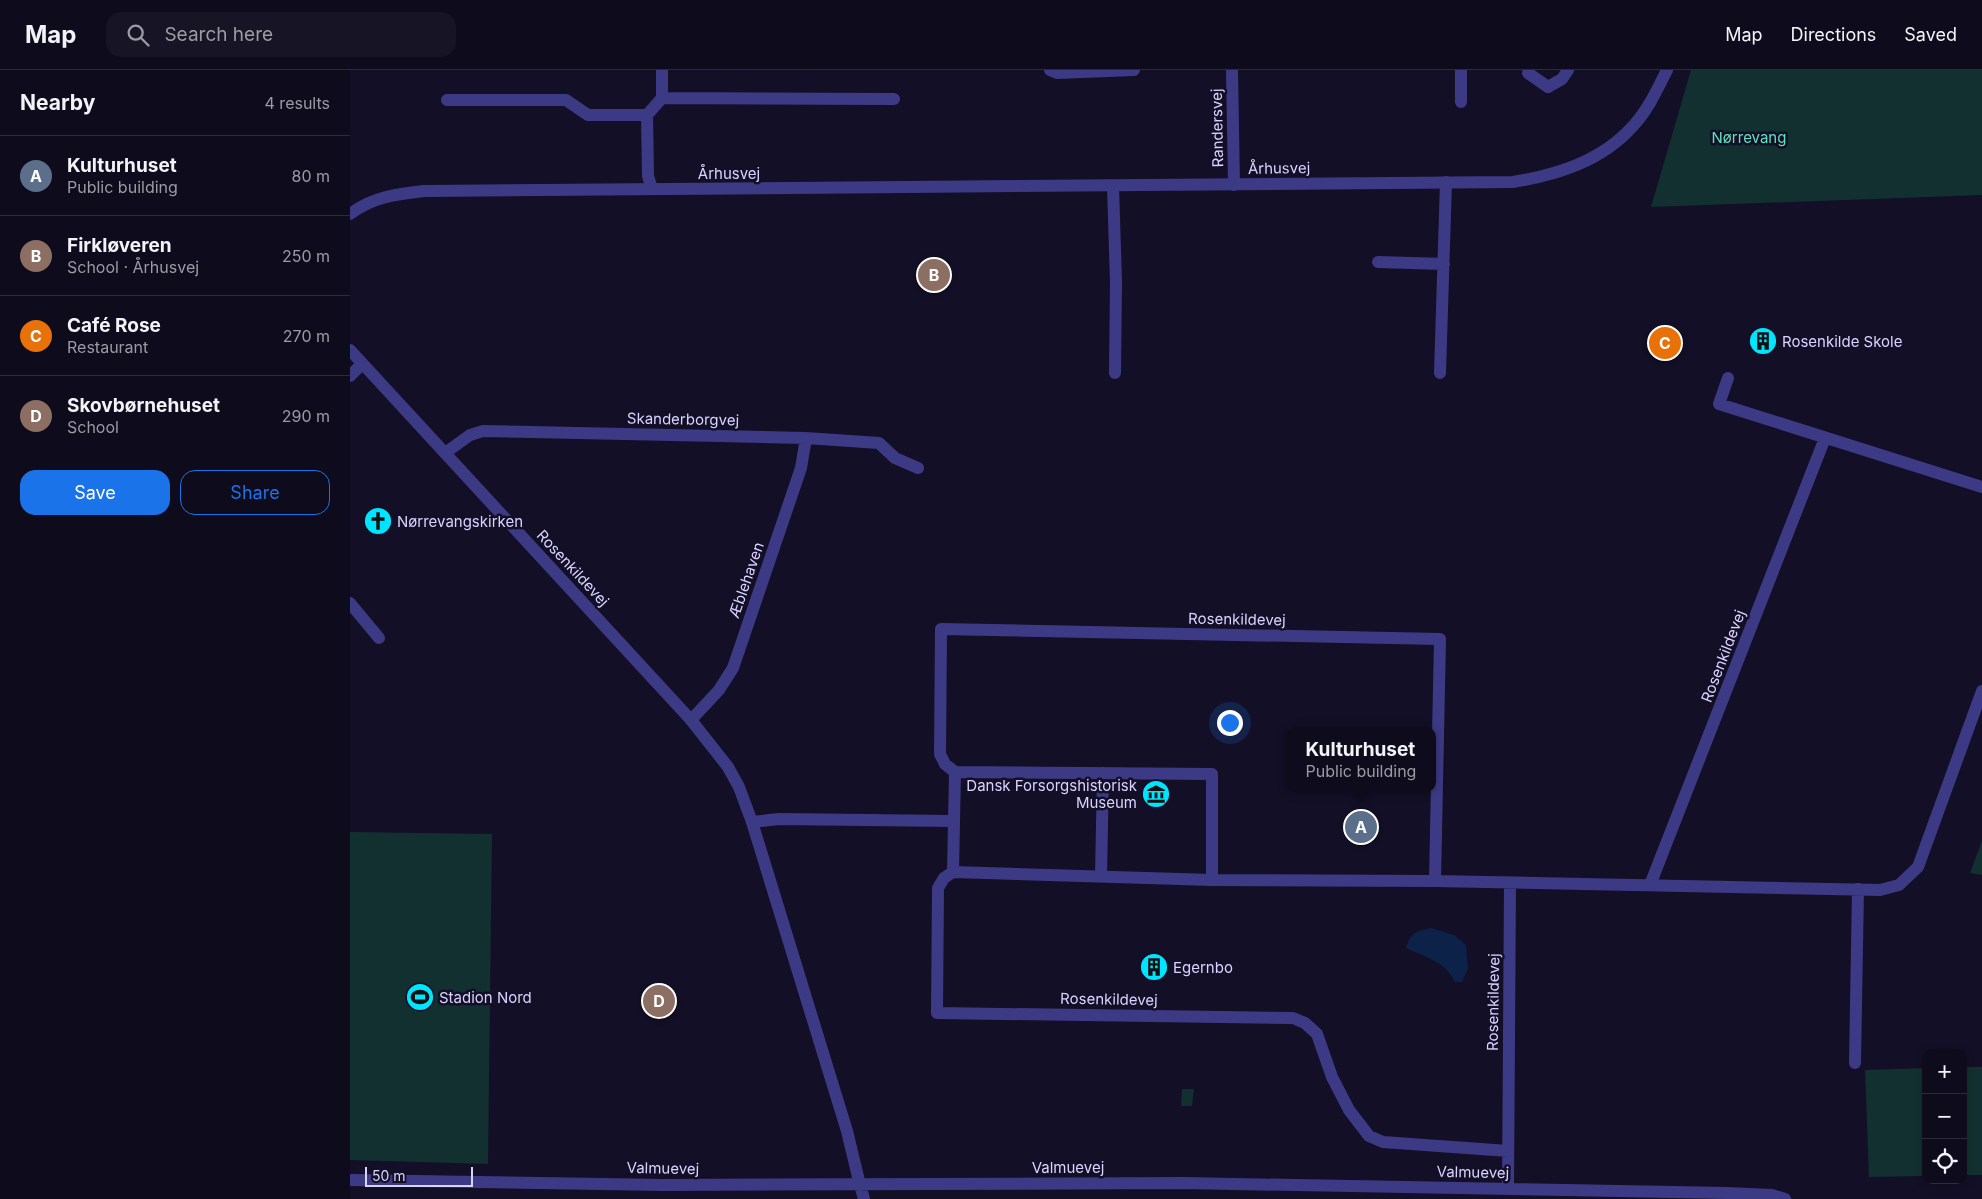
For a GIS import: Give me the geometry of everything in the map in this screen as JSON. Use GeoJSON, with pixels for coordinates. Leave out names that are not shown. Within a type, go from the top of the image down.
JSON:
{"type":"FeatureCollection","features":[{"type":"Feature","properties":{"kind":"street"},"geometry":{"type":"LineString","coordinates":[[652,190],[648,176],[647,115],[662,98],[662,70]]}},
{"type":"Feature","properties":{"kind":"street"},"geometry":{"type":"LineString","coordinates":[[1050,70],[1057,73],[1134,70]]}},
{"type":"Feature","properties":{"kind":"street","name":"Randersvej"},"geometry":{"type":"LineString","coordinates":[[1232,70],[1234,185]]}},
{"type":"Feature","properties":{"kind":"street"},"geometry":{"type":"LineString","coordinates":[[1461,70],[1461,102]]}},
{"type":"Feature","properties":{"kind":"street"},"geometry":{"type":"LineString","coordinates":[[1528,73],[1548,87],[1562,79],[1568,70]]}},
{"type":"Feature","properties":{"kind":"street","name":"Århusvej"},"geometry":{"type":"LineString","coordinates":[[350,214],[364,204],[390,195],[424,191],[1513,182],[1545,177],[1575,166],[1607,149],[1633,127],[1652,100],[1667,70]]}},
{"type":"Feature","properties":{"kind":"street"},"geometry":{"type":"LineString","coordinates":[[662,98],[894,99]]}},
{"type":"Feature","properties":{"kind":"street"},"geometry":{"type":"LineString","coordinates":[[447,100],[566,100],[588,115],[647,115]]}},
{"type":"Feature","properties":{"kind":"street"},"geometry":{"type":"LineString","coordinates":[[1440,373],[1446,182]]}},
{"type":"Feature","properties":{"kind":"street"},"geometry":{"type":"LineString","coordinates":[[1113,186],[1116,282],[1115,372]]}},
{"type":"Feature","properties":{"kind":"street"},"geometry":{"type":"LineString","coordinates":[[1378,262],[1444,264]]}},
{"type":"Feature","properties":{"kind":"street","name":"Rosenkildevej"},"geometry":{"type":"LineString","coordinates":[[350,350],[691,720],[728,767],[739,787],[752,822],[847,1131],[864,1199]]}},
{"type":"Feature","properties":{"kind":"street"},"geometry":{"type":"LineString","coordinates":[[350,376],[362,364]]}},
{"type":"Feature","properties":{"kind":"street"},"geometry":{"type":"LineString","coordinates":[[1728,378],[1719,404],[1982,487]]}},
{"type":"Feature","properties":{"kind":"street","name":"Skanderborgvej"},"geometry":{"type":"LineString","coordinates":[[445,453],[470,435],[483,431],[806,438],[879,443],[895,458],[918,468]]}},
{"type":"Feature","properties":{"kind":"street","name":"Æblehaven"},"geometry":{"type":"LineString","coordinates":[[691,720],[719,690],[733,668],[801,468],[806,438]]}},
{"type":"Feature","properties":{"kind":"street","name":"Rosenkildevej"},"geometry":{"type":"LineString","coordinates":[[1650,885],[1825,438]]}},
{"type":"Feature","properties":{"kind":"street"},"geometry":{"type":"LineString","coordinates":[[350,603],[379,638]]}},
{"type":"Feature","properties":{"kind":"street","name":"Rosenkildevej"},"geometry":{"type":"LineString","coordinates":[[955,772],[945,764],[940,754],[941,629],[1440,639],[1435,881]]}},
{"type":"Feature","properties":{"kind":"street"},"geometry":{"type":"LineString","coordinates":[[1212,880],[1212,774],[955,772],[953,872],[1212,880],[1435,881],[1880,890],[1899,885],[1918,867],[1982,691]]}},
{"type":"Feature","properties":{"kind":"street"},"geometry":{"type":"LineString","coordinates":[[1101,876],[1103,773]]}},
{"type":"Feature","properties":{"kind":"street"},"geometry":{"type":"LineString","coordinates":[[752,822],[779,819],[953,821]]}},
{"type":"Feature","properties":{"kind":"street","name":"Rosenkildevej"},"geometry":{"type":"LineString","coordinates":[[953,872],[944,878],[938,888],[937,1012],[1293,1018],[1305,1022],[1317,1034],[1332,1077],[1349,1110],[1369,1136],[1383,1142],[1508,1151]]}},
{"type":"Feature","properties":{"kind":"street","name":"Rosenkildevej"},"geometry":{"type":"LineString","coordinates":[[1508,1189],[1510,883]]}},
{"type":"Feature","properties":{"kind":"street"},"geometry":{"type":"LineString","coordinates":[[1855,1063],[1858,889]]}},
{"type":"Feature","properties":{"kind":"street","name":"Valmuevej"},"geometry":{"type":"LineString","coordinates":[[350,1180],[664,1185],[1183,1183],[1352,1193],[1508,1189],[1727,1196],[1772,1195],[1785,1199]]}},
{"type":"Feature","properties":{"kind":"green space","name":"Nørrevang"},"geometry":{"type":"Polygon","coordinates":[[[1691,70],[1982,70],[1982,195],[1651,207],[1691,70]]]}},
{"type":"Feature","properties":{"kind":"green space","name":"Stadion Nord"},"geometry":{"type":"Polygon","coordinates":[[[350,832],[492,834],[488,1164],[350,1160],[350,832]]]}},
{"type":"Feature","properties":{"kind":"green space"},"geometry":{"type":"Polygon","coordinates":[[[1982,841],[1982,875],[1970,873],[1982,841]]]}},
{"type":"Feature","properties":{"kind":"green space"},"geometry":{"type":"Polygon","coordinates":[[[1967,1067],[1982,1067],[1982,1175],[1967,1175],[1967,1067]]]}},
{"type":"Feature","properties":{"kind":"green space"},"geometry":{"type":"Polygon","coordinates":[[[1922,1068],[1922,1176],[1869,1177],[1865,1070],[1922,1068]]]}},
{"type":"Feature","properties":{"kind":"green space"},"geometry":{"type":"Polygon","coordinates":[[[1182,1089],[1194,1089],[1192,1106],[1181,1106],[1182,1089]]]}},
{"type":"Feature","properties":{"kind":"water"},"geometry":{"type":"Polygon","coordinates":[[[1431,928],[1454,935],[1466,945],[1468,969],[1462,982],[1455,982],[1441,965],[1406,948],[1414,934],[1431,928]]]}},
{"type":"Feature","properties":{"kind":"place","name":"Firkløveren"},"geometry":{"type":"Point","coordinates":[934,275]}},
{"type":"Feature","properties":{"kind":"place","name":"Rosenkilde Skole"},"geometry":{"type":"Point","coordinates":[1763,341]}},
{"type":"Feature","properties":{"kind":"place","name":"Café Rose"},"geometry":{"type":"Point","coordinates":[1665,343]}},
{"type":"Feature","properties":{"kind":"place","name":"Nørrevangskirken"},"geometry":{"type":"Point","coordinates":[378,521]}},
{"type":"Feature","properties":{"kind":"place","name":"Dansk Forsorgshistorisk Museum"},"geometry":{"type":"Point","coordinates":[1156,794]}},
{"type":"Feature","properties":{"kind":"place","name":"Kulturhuset"},"geometry":{"type":"Point","coordinates":[1361,827]}},
{"type":"Feature","properties":{"kind":"place","name":"Egernbo"},"geometry":{"type":"Point","coordinates":[1154,967]}},
{"type":"Feature","properties":{"kind":"place","name":"Stadion Nord"},"geometry":{"type":"Point","coordinates":[420,997]}},
{"type":"Feature","properties":{"kind":"place","name":"Skovbørnehuset"},"geometry":{"type":"Point","coordinates":[659,1001]}}]}
